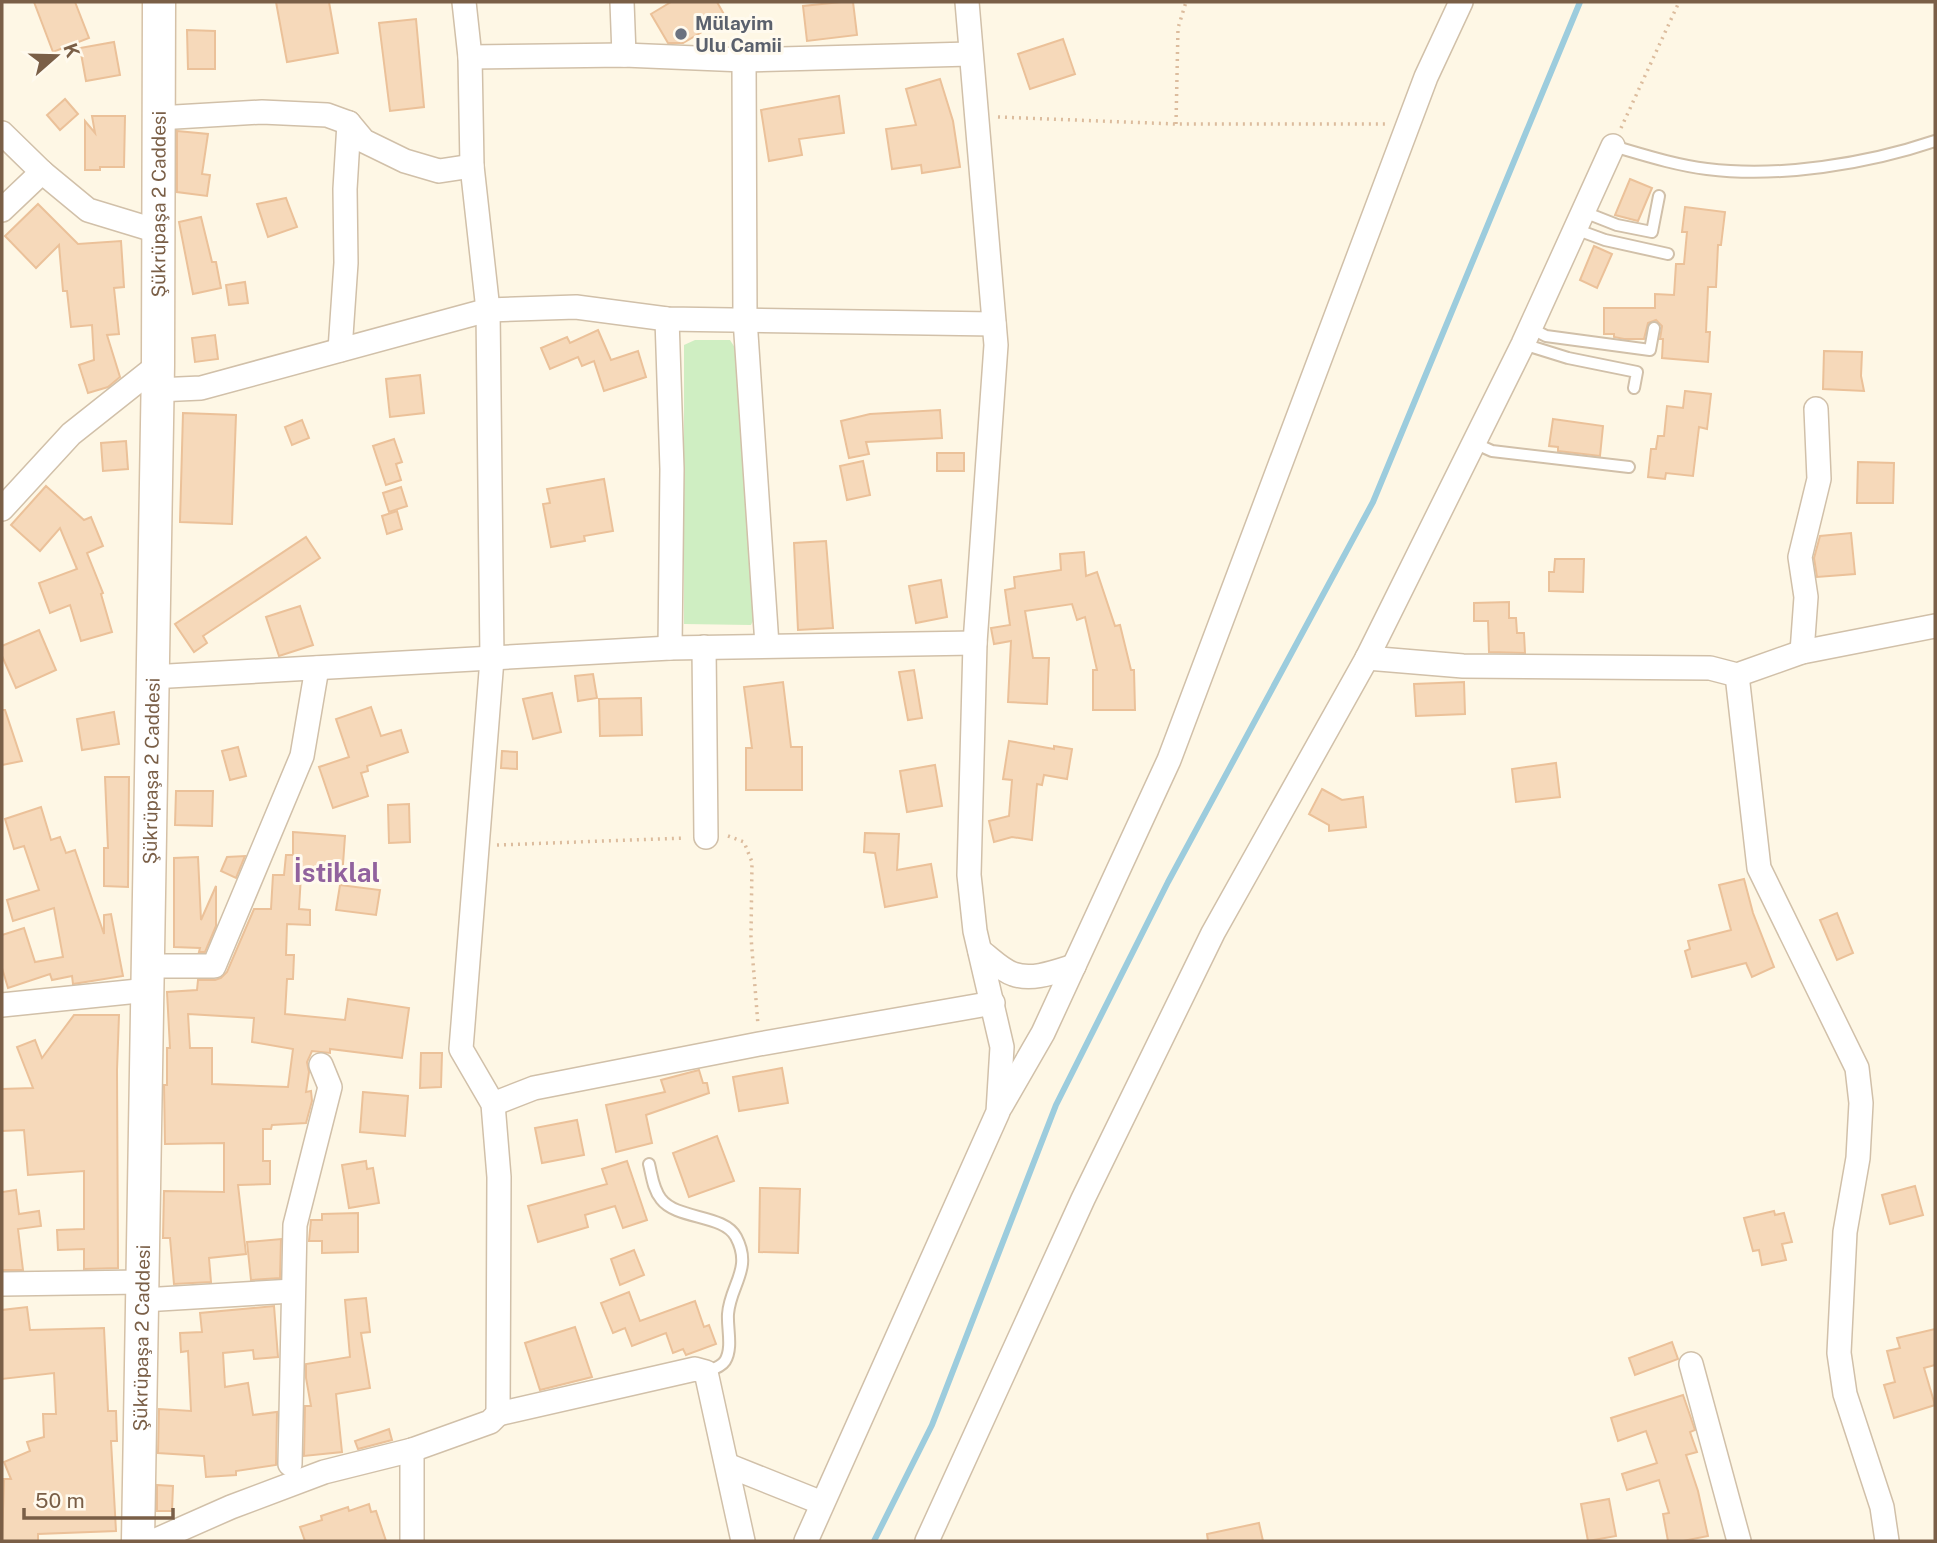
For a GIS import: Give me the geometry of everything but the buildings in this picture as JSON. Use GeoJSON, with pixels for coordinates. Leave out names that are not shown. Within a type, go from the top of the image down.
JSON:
{"type":"FeatureCollection","features":[{"type":"Feature","properties":{"kind":"main road","name":"Şükrüpaşa 2 Caddesi"},"geometry":{"type":"LineString","coordinates":[[138,1541],[149,978],[159,2]]}},
{"type":"Feature","properties":{"kind":"street"},"geometry":{"type":"LineString","coordinates":[[464,2],[470,57],[472,166],[488,310],[492,659],[461,1049],[494,1104],[499,1177],[498,1414]]}},
{"type":"Feature","properties":{"kind":"street"},"geometry":{"type":"LineString","coordinates":[[622,2],[624,55]]}},
{"type":"Feature","properties":{"kind":"street"},"geometry":{"type":"LineString","coordinates":[[967,2],[996,345],[975,643],[969,874],[975,931],[1002,1047],[998,1112]]}},
{"type":"Feature","properties":{"kind":"street"},"geometry":{"type":"LineString","coordinates":[[806,1541],[998,1112],[1043,1033],[1169,760],[1426,77],[1461,2]]}},
{"type":"Feature","properties":{"kind":"street"},"geometry":{"type":"LineString","coordinates":[[470,57],[624,55],[744,60],[970,54]]}},
{"type":"Feature","properties":{"kind":"street"},"geometry":{"type":"LineString","coordinates":[[744,60],[745,319],[767,645]]}},
{"type":"Feature","properties":{"kind":"street"},"geometry":{"type":"LineString","coordinates":[[159,118],[261,112],[327,114],[349,123],[364,141],[405,162],[439,171],[472,166]]}},
{"type":"Feature","properties":{"kind":"street"},"geometry":{"type":"LineString","coordinates":[[340,350],[346,263],[345,189],[349,123]]}},
{"type":"Feature","properties":{"kind":"street"},"geometry":{"type":"LineString","coordinates":[[2,133],[42,173],[88,210],[158,231]]}},
{"type":"Feature","properties":{"kind":"street"},"geometry":{"type":"LineString","coordinates":[[927,1541],[1083,1199],[1213,933],[1367,658],[1526,336],[1613,146]]}},
{"type":"Feature","properties":{"kind":"street"},"geometry":{"type":"LineString","coordinates":[[2,210],[42,173]]}},
{"type":"Feature","properties":{"kind":"street"},"geometry":{"type":"LineString","coordinates":[[2,509],[71,434],[157,377],[201,387],[488,310],[576,307],[667,319],[994,324]]}},
{"type":"Feature","properties":{"kind":"street"},"geometry":{"type":"LineString","coordinates":[[667,319],[672,469],[670,648]]}},
{"type":"Feature","properties":{"kind":"street"},"geometry":{"type":"LineString","coordinates":[[1802,652],[1806,597],[1800,557],[1819,479],[1816,408]]}},
{"type":"Feature","properties":{"kind":"street"},"geometry":{"type":"LineString","coordinates":[[1367,658],[1463,666],[1710,668],[1737,675],[1802,652],[1935,626]]}},
{"type":"Feature","properties":{"kind":"street"},"geometry":{"type":"LineString","coordinates":[[151,677],[670,648],[975,643]]}},
{"type":"Feature","properties":{"kind":"street"},"geometry":{"type":"LineString","coordinates":[[704,647],[706,837]]}},
{"type":"Feature","properties":{"kind":"street"},"geometry":{"type":"LineString","coordinates":[[2,1006],[214,966],[302,756],[317,668]]}},
{"type":"Feature","properties":{"kind":"street"},"geometry":{"type":"LineString","coordinates":[[1737,675],[1759,869],[1857,1068],[1861,1103],[1858,1158],[1845,1232],[1839,1353],[1845,1394],[1882,1507],[1886,1541]]}},
{"type":"Feature","properties":{"kind":"street"},"geometry":{"type":"LineString","coordinates":[[980,951],[1012,974],[1030,976],[1074,966]]}},
{"type":"Feature","properties":{"kind":"street"},"geometry":{"type":"LineString","coordinates":[[494,1104],[534,1088],[759,1044],[993,1003]]}},
{"type":"Feature","properties":{"kind":"street"},"geometry":{"type":"LineString","coordinates":[[290,1464],[295,1225],[330,1087],[321,1065]]}},
{"type":"Feature","properties":{"kind":"street"},"geometry":{"type":"LineString","coordinates":[[2,1284],[143,1291],[293,1291]]}},
{"type":"Feature","properties":{"kind":"street"},"geometry":{"type":"LineString","coordinates":[[1691,1364],[1739,1541]]}},
{"type":"Feature","properties":{"kind":"street"},"geometry":{"type":"LineString","coordinates":[[154,1541],[232,1507],[324,1472],[412,1450],[490,1422],[498,1414],[695,1369],[706,1372],[743,1541]]}},
{"type":"Feature","properties":{"kind":"street"},"geometry":{"type":"LineString","coordinates":[[412,1450],[412,1541]]}},
{"type":"Feature","properties":{"kind":"street"},"geometry":{"type":"LineString","coordinates":[[727,1465],[822,1503]]}},
{"type":"Feature","properties":{"kind":"lane"},"geometry":{"type":"LineString","coordinates":[[1613,146],[1708,170],[1753,172],[1842,164],[1893,155],[1935,141]]}},
{"type":"Feature","properties":{"kind":"lane"},"geometry":{"type":"LineString","coordinates":[[1579,220],[1652,232],[1659,196]]}},
{"type":"Feature","properties":{"kind":"lane"},"geometry":{"type":"LineString","coordinates":[[1579,220],[1605,240],[1668,254]]}},
{"type":"Feature","properties":{"kind":"lane"},"geometry":{"type":"LineString","coordinates":[[1526,336],[1546,336],[1650,350],[1654,328]]}},
{"type":"Feature","properties":{"kind":"lane"},"geometry":{"type":"LineString","coordinates":[[1526,336],[1568,358],[1637,372],[1634,388]]}},
{"type":"Feature","properties":{"kind":"lane"},"geometry":{"type":"LineString","coordinates":[[1474,443],[1492,451],[1629,467]]}},
{"type":"Feature","properties":{"kind":"lane"},"geometry":{"type":"LineString","coordinates":[[649,1164],[655,1188],[663,1201],[672,1208],[729,1228],[736,1236],[742,1253],[740,1279],[728,1311],[729,1346],[725,1361],[706,1372]]}},
{"type":"Feature","properties":{"kind":"path"},"geometry":{"type":"LineString","coordinates":[[1175,124],[1178,28],[1186,2]]}},
{"type":"Feature","properties":{"kind":"path"},"geometry":{"type":"LineString","coordinates":[[1613,146],[1679,2]]}},
{"type":"Feature","properties":{"kind":"path"},"geometry":{"type":"LineString","coordinates":[[978,117],[1175,124],[1408,124]]}},
{"type":"Feature","properties":{"kind":"path"},"geometry":{"type":"LineString","coordinates":[[477,845],[730,835],[744,842],[752,862],[751,937],[759,1044]]}},
{"type":"Feature","properties":{"kind":"green space"},"geometry":{"type":"Polygon","coordinates":[[[695,340],[730,340],[737,351],[756,615],[751,625],[684,624],[684,345],[695,340]]]}},
{"type":"Feature","properties":{"kind":"waterway"},"geometry":{"type":"LineString","coordinates":[[874,1541],[932,1425],[1056,1105],[1168,882],[1373,502],[1580,2]]}},
{"type":"Feature","properties":{"kind":"place","name":"Mülayim Ulu Camii"},"geometry":{"type":"Point","coordinates":[681,34]}},
{"type":"Feature","properties":{"kind":"district","name":"İstiklal"},"geometry":{"type":"Point","coordinates":[337,873]}}]}
